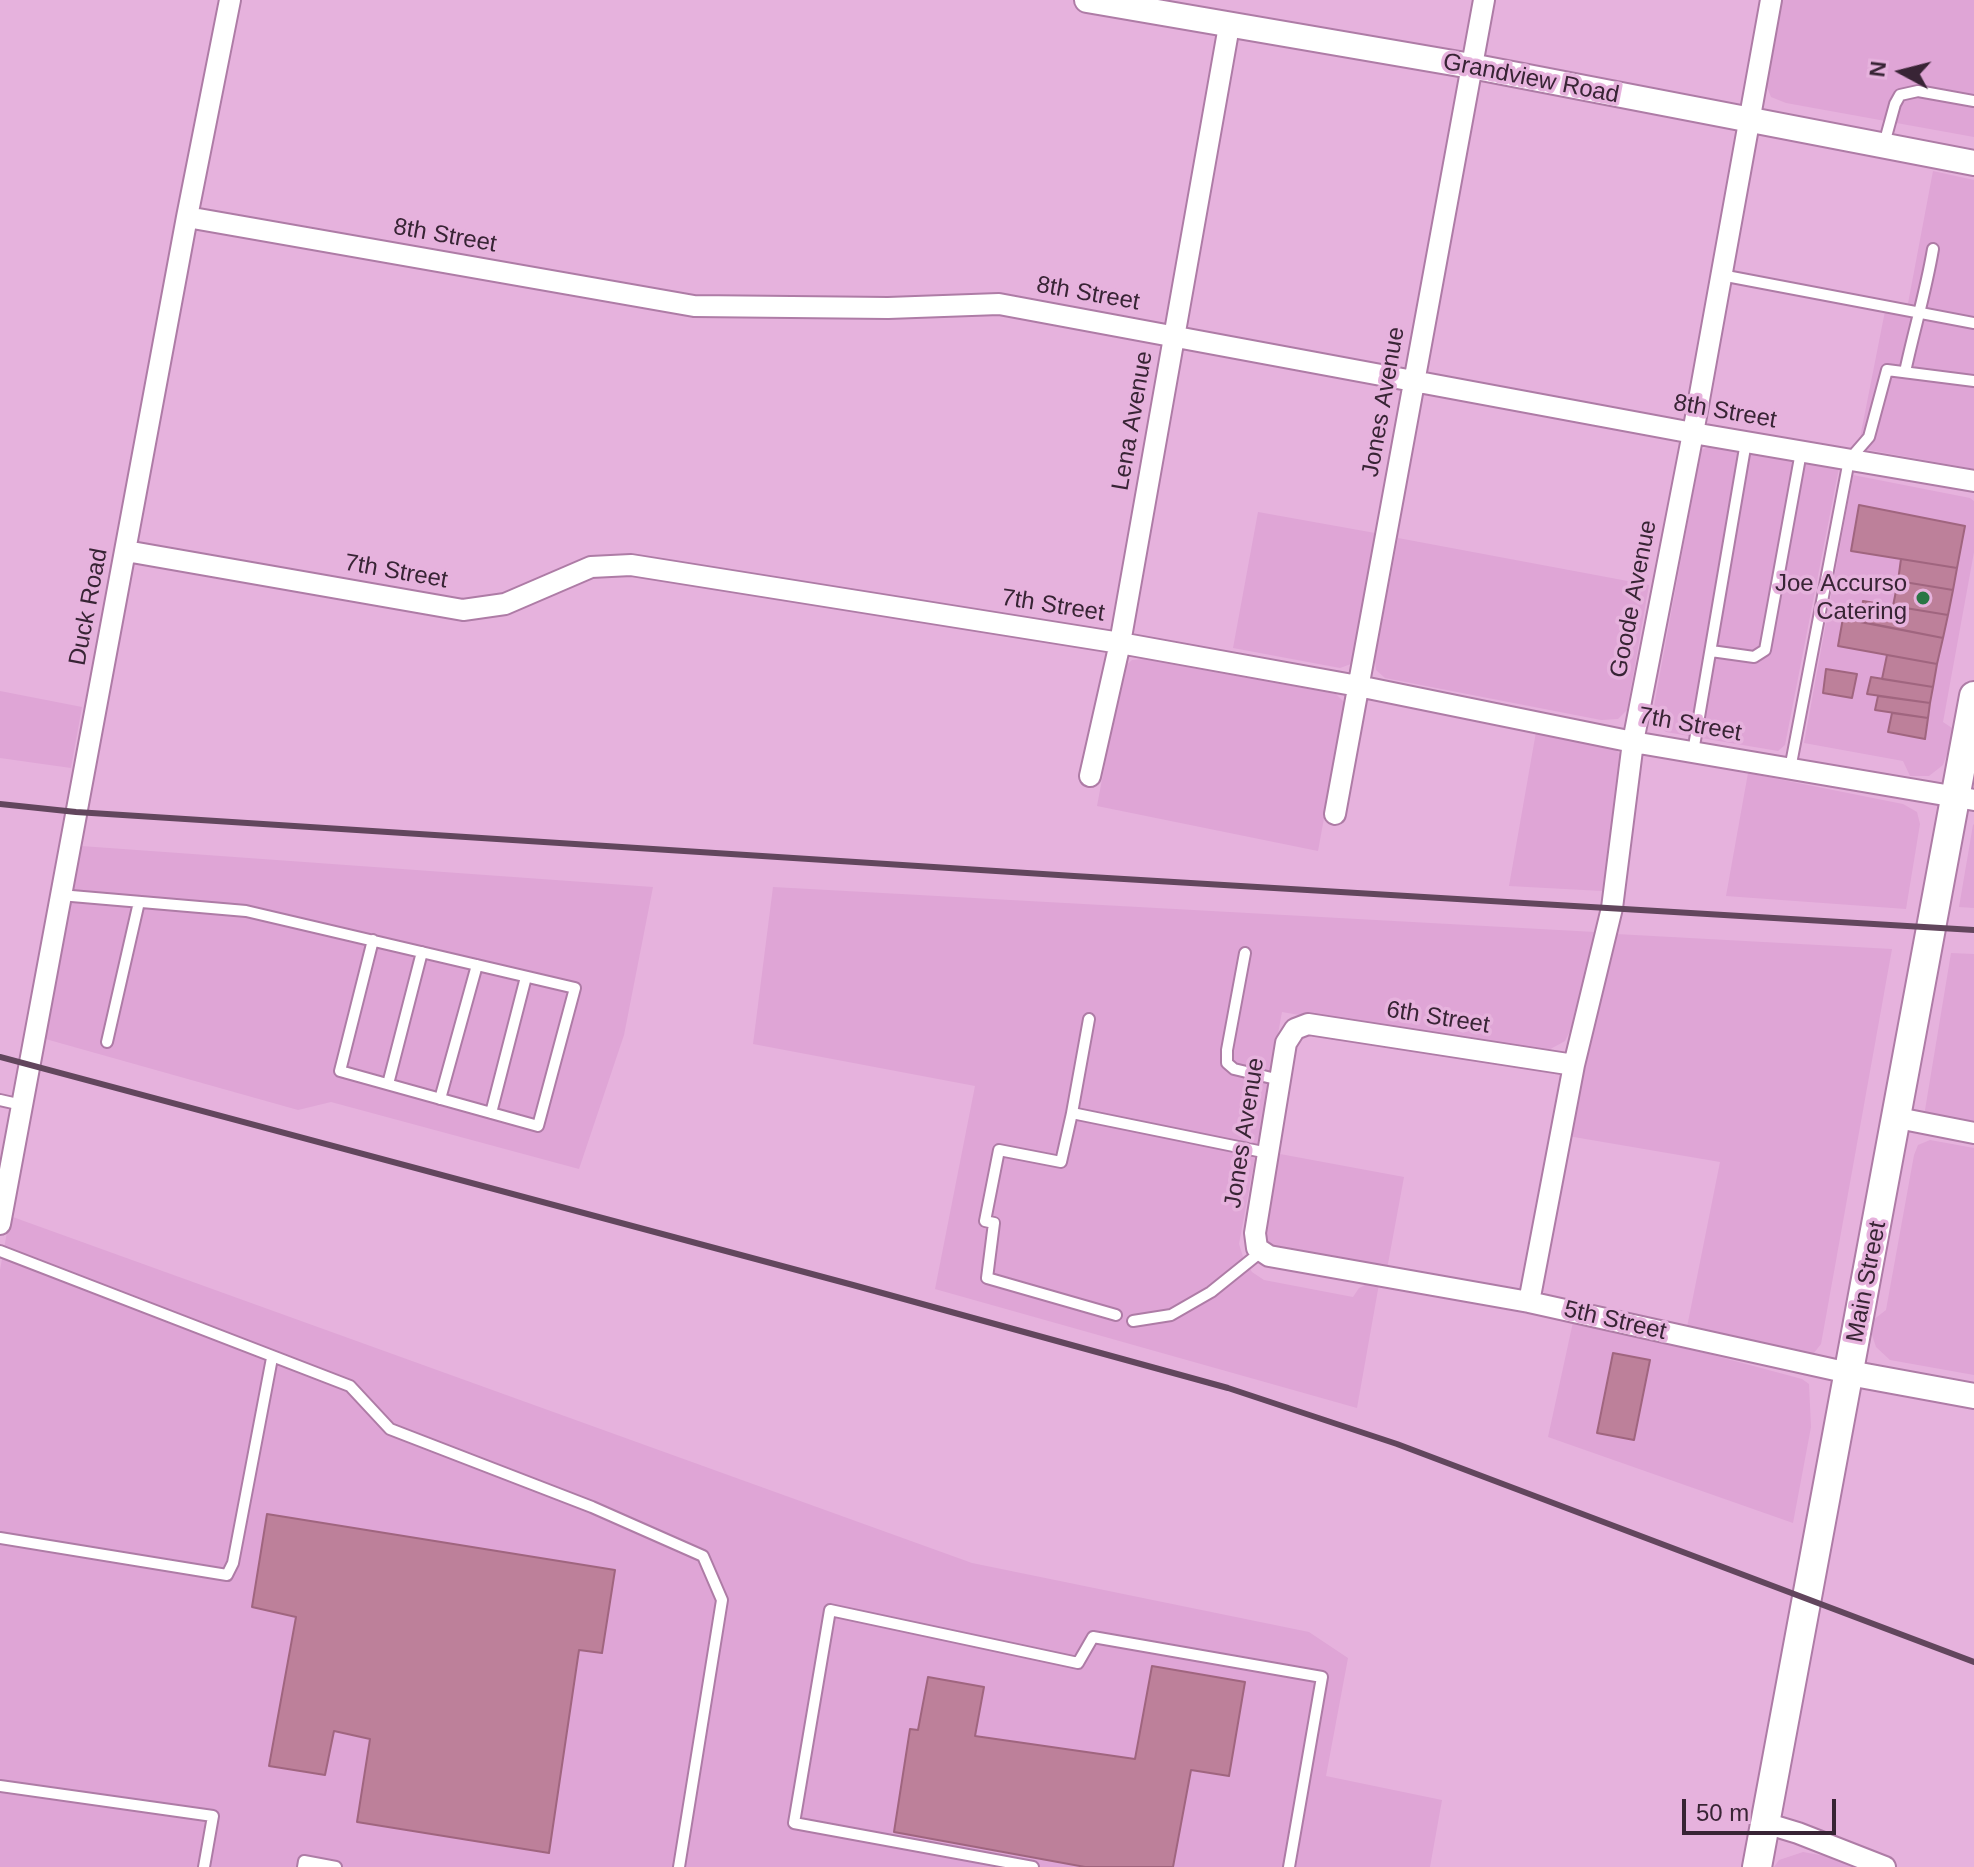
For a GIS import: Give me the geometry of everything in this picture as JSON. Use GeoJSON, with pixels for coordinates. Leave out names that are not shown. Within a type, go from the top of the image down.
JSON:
{"type":"FeatureCollection","features":[{"type":"Feature","properties":{"kind":"main road","name":"Main Street"},"geometry":{"type":"LineString","coordinates":[[1757,1867],[1898,1118],[1930,927],[1965,798],[1974,696]]}},
{"type":"Feature","properties":{"kind":"street","name":"Duck Road"},"geometry":{"type":"LineString","coordinates":[[0,1224],[230,0]]}},
{"type":"Feature","properties":{"kind":"street","name":"Grandview Road"},"geometry":{"type":"LineString","coordinates":[[1087,0],[1471,66],[1974,163]]}},
{"type":"Feature","properties":{"kind":"street","name":"Jones Avenue"},"geometry":{"type":"LineString","coordinates":[[1335,814],[1484,0]]}},
{"type":"Feature","properties":{"kind":"street","name":"Goode Avenue"},"geometry":{"type":"LineString","coordinates":[[1529,1302],[1574,1065],[1612,908],[1633,742],[1693,433],[1771,0]]}},
{"type":"Feature","properties":{"kind":"street","name":"Lena Avenue"},"geometry":{"type":"LineString","coordinates":[[1090,776],[1120,643],[1229,26]]}},
{"type":"Feature","properties":{"kind":"street","name":"8th Street"},"geometry":{"type":"LineString","coordinates":[[187,217],[694,306],[888,308],[999,304],[1693,433],[1974,481]]}},
{"type":"Feature","properties":{"kind":"street","name":"7th Street"},"geometry":{"type":"LineString","coordinates":[[126,551],[463,610],[505,604],[591,567],[631,565],[1120,643],[1358,686],[1633,742],[1965,798]]}},
{"type":"Feature","properties":{"kind":"street","name":"6th Street"},"geometry":{"type":"LineString","coordinates":[[1295,1029],[1308,1024],[1574,1065]]}},
{"type":"Feature","properties":{"kind":"street","name":"Jones Avenue"},"geometry":{"type":"LineString","coordinates":[[1259,1249],[1255,1233],[1286,1043],[1295,1029]]}},
{"type":"Feature","properties":{"kind":"street"},"geometry":{"type":"LineString","coordinates":[[1898,1118],[1974,1133]]}},
{"type":"Feature","properties":{"kind":"street","name":"5th Street"},"geometry":{"type":"LineString","coordinates":[[1259,1249],[1269,1256],[1529,1302],[1849,1373],[1974,1396]]}},
{"type":"Feature","properties":{"kind":"street"},"geometry":{"type":"LineString","coordinates":[[1765,1823],[1885,1867]]}},
{"type":"Feature","properties":{"kind":"lane"},"geometry":{"type":"LineString","coordinates":[[1884,146],[1900,95],[1918,91],[1974,101]]}},
{"type":"Feature","properties":{"kind":"lane"},"geometry":{"type":"LineString","coordinates":[[1905,372],[1933,249]]}},
{"type":"Feature","properties":{"kind":"lane"},"geometry":{"type":"LineString","coordinates":[[1721,275],[1974,323]]}},
{"type":"Feature","properties":{"kind":"lane"},"geometry":{"type":"LineString","coordinates":[[1790,769],[1849,460],[1869,437],[1887,370],[1974,381]]}},
{"type":"Feature","properties":{"kind":"lane"},"geometry":{"type":"LineString","coordinates":[[1693,752],[1746,442]]}},
{"type":"Feature","properties":{"kind":"lane"},"geometry":{"type":"LineString","coordinates":[[1711,651],[1754,657],[1765,650],[1801,452]]}},
{"type":"Feature","properties":{"kind":"lane"},"geometry":{"type":"LineString","coordinates":[[60,895],[246,911],[373,940],[575,988],[538,1126],[340,1071],[373,940]]}},
{"type":"Feature","properties":{"kind":"lane"},"geometry":{"type":"LineString","coordinates":[[107,1042],[139,902]]}},
{"type":"Feature","properties":{"kind":"lane"},"geometry":{"type":"LineString","coordinates":[[388,1084],[422,952]]}},
{"type":"Feature","properties":{"kind":"lane"},"geometry":{"type":"LineString","coordinates":[[1245,953],[1227,1063],[1234,1069],[1280,1080]]}},
{"type":"Feature","properties":{"kind":"lane"},"geometry":{"type":"LineString","coordinates":[[440,1099],[477,965]]}},
{"type":"Feature","properties":{"kind":"lane"},"geometry":{"type":"LineString","coordinates":[[491,1113],[526,977]]}},
{"type":"Feature","properties":{"kind":"lane"},"geometry":{"type":"LineString","coordinates":[[1089,1019],[1061,1162],[999,1150],[985,1221],[994,1223],[987,1278],[1116,1315]]}},
{"type":"Feature","properties":{"kind":"lane"},"geometry":{"type":"LineString","coordinates":[[0,1100],[22,1105]]}},
{"type":"Feature","properties":{"kind":"lane"},"geometry":{"type":"LineString","coordinates":[[1072,1113],[1268,1153]]}},
{"type":"Feature","properties":{"kind":"lane"},"geometry":{"type":"LineString","coordinates":[[1133,1321],[1171,1315],[1211,1292],[1259,1249]]}},
{"type":"Feature","properties":{"kind":"lane"},"geometry":{"type":"LineString","coordinates":[[0,1251],[350,1386],[390,1429],[592,1507],[703,1556],[722,1600],[679,1867]]}},
{"type":"Feature","properties":{"kind":"lane"},"geometry":{"type":"LineString","coordinates":[[0,1538],[227,1575],[233,1563],[272,1358]]}},
{"type":"Feature","properties":{"kind":"lane"},"geometry":{"type":"LineString","coordinates":[[1033,1867],[794,1823],[830,1610],[1078,1663],[1093,1637],[1322,1677],[1289,1867]]}},
{"type":"Feature","properties":{"kind":"lane"},"geometry":{"type":"LineString","coordinates":[[0,1786],[213,1816],[204,1867]]}},
{"type":"Feature","properties":{"kind":"lane"},"geometry":{"type":"LineString","coordinates":[[303,1867],[304,1861],[336,1867]]}},
{"type":"Feature","properties":{"kind":"shaded area"},"geometry":{"type":"Polygon","coordinates":[[[1782,0],[1974,0],[1974,137],[1786,103],[1771,97],[1767,87],[1782,0]]]}},
{"type":"Feature","properties":{"kind":"shaded area"},"geometry":{"type":"Polygon","coordinates":[[[1933,171],[1974,180],[1974,469],[1858,448],[1885,311],[1906,314],[1933,171]]]}},
{"type":"Feature","properties":{"kind":"shaded area"},"geometry":{"type":"Polygon","coordinates":[[[1713,445],[1839,468],[1785,745],[1778,751],[1666,732],[1655,722],[1654,706],[1701,450],[1713,445]]]}},
{"type":"Feature","properties":{"kind":"shaded area"},"geometry":{"type":"Polygon","coordinates":[[[1853,475],[1974,501],[1974,552],[1943,722],[1952,728],[1952,740],[1943,765],[1929,776],[1910,776],[1903,761],[1804,743],[1853,475]]]}},
{"type":"Feature","properties":{"kind":"shaded area"},"geometry":{"type":"Polygon","coordinates":[[[1258,512],[1375,533],[1351,664],[1340,668],[1233,648],[1258,512]]]}},
{"type":"Feature","properties":{"kind":"shaded area"},"geometry":{"type":"Polygon","coordinates":[[[1398,538],[1649,585],[1627,710],[1618,719],[1601,720],[1385,678],[1376,670],[1375,659],[1398,538]]]}},
{"type":"Feature","properties":{"kind":"shaded area"},"geometry":{"type":"Polygon","coordinates":[[[1143,659],[1336,694],[1345,703],[1318,851],[1097,806],[1123,668],[1132,660],[1143,659]]]}},
{"type":"Feature","properties":{"kind":"shaded area"},"geometry":{"type":"Polygon","coordinates":[[[0,691],[82,707],[71,768],[0,758],[0,691]]]}},
{"type":"Feature","properties":{"kind":"shaded area"},"geometry":{"type":"Polygon","coordinates":[[[1536,732],[1614,748],[1623,757],[1602,891],[1509,886],[1536,732]]]}},
{"type":"Feature","properties":{"kind":"shaded area"},"geometry":{"type":"Polygon","coordinates":[[[1748,773],[1903,804],[1917,812],[1920,824],[1906,909],[1726,896],[1748,773]]]}},
{"type":"Feature","properties":{"kind":"shaded area"},"geometry":{"type":"Polygon","coordinates":[[[1973,825],[1974,908],[1959,907],[1973,825]]]}},
{"type":"Feature","properties":{"kind":"shaded area"},"geometry":{"type":"Polygon","coordinates":[[[81,846],[653,887],[624,1035],[579,1169],[331,1102],[298,1110],[42,1038],[81,846]]]}},
{"type":"Feature","properties":{"kind":"shaded area"},"geometry":{"type":"Polygon","coordinates":[[[773,887],[1595,932],[1570,1031],[1565,1041],[1545,1052],[1519,1053],[1282,1012],[1239,1244],[1252,1272],[1264,1280],[1353,1297],[1359,1288],[1367,1284],[1379,1284],[1357,1408],[935,1289],[975,1086],[753,1044],[773,887]]]}},
{"type":"Feature","properties":{"kind":"shaded area"},"geometry":{"type":"Polygon","coordinates":[[[1616,934],[1892,949],[1821,1344],[1814,1353],[1687,1327],[1720,1162],[1568,1136],[1581,1070],[1616,934]]]}},
{"type":"Feature","properties":{"kind":"shaded area"},"geometry":{"type":"Polygon","coordinates":[[[1951,953],[1974,954],[1974,1129],[1926,1115],[1925,1110],[1951,953]]]}},
{"type":"Feature","properties":{"kind":"shaded area"},"geometry":{"type":"Polygon","coordinates":[[[1930,1140],[1974,1148],[1974,1375],[1890,1360],[1876,1347],[1871,1332],[1873,1320],[1886,1310],[1914,1155],[1918,1145],[1930,1140]]]}},
{"type":"Feature","properties":{"kind":"shaded area"},"geometry":{"type":"Polygon","coordinates":[[[1280,1154],[1404,1177],[1387,1269],[1266,1245],[1264,1232],[1280,1154]]]}},
{"type":"Feature","properties":{"kind":"shaded area"},"geometry":{"type":"Polygon","coordinates":[[[10,1216],[972,1563],[1309,1632],[1348,1658],[1326,1776],[1442,1800],[1430,1867],[0,1867],[0,1270],[10,1216]]]}},
{"type":"Feature","properties":{"kind":"shaded area"},"geometry":{"type":"Polygon","coordinates":[[[1573,1322],[1660,1341],[1802,1379],[1809,1384],[1811,1427],[1793,1523],[1548,1437],[1573,1322]]]}},
{"type":"Feature","properties":{"kind":"shaded area"},"geometry":{"type":"Polygon","coordinates":[[[1803,1852],[1862,1867],[1774,1867],[1779,1860],[1803,1852]]]}},
{"type":"Feature","properties":{"kind":"building"},"geometry":{"type":"Polygon","coordinates":[[[1859,505],[1965,526],[1957,568],[1851,551],[1859,505]]]}},
{"type":"Feature","properties":{"kind":"building"},"geometry":{"type":"Polygon","coordinates":[[[1901,559],[1957,568],[1953,590],[1898,581],[1901,559]]]}},
{"type":"Feature","properties":{"kind":"building","name":"Joe Accurso Catering"},"geometry":{"type":"Polygon","coordinates":[[[1898,581],[1953,590],[1948,615],[1893,606],[1898,581]]]}},
{"type":"Feature","properties":{"kind":"building"},"geometry":{"type":"Polygon","coordinates":[[[1863,601],[1948,615],[1943,638],[1860,622],[1863,601]]]}},
{"type":"Feature","properties":{"kind":"building"},"geometry":{"type":"Polygon","coordinates":[[[1843,618],[1943,638],[1937,664],[1838,646],[1843,618]]]}},
{"type":"Feature","properties":{"kind":"building"},"geometry":{"type":"Polygon","coordinates":[[[1887,655],[1937,664],[1933,687],[1882,679],[1887,655]]]}},
{"type":"Feature","properties":{"kind":"building"},"geometry":{"type":"Polygon","coordinates":[[[1826,669],[1857,674],[1852,698],[1823,693],[1826,669]]]}},
{"type":"Feature","properties":{"kind":"building"},"geometry":{"type":"Polygon","coordinates":[[[1871,677],[1933,687],[1930,703],[1867,694],[1871,677]]]}},
{"type":"Feature","properties":{"kind":"building"},"geometry":{"type":"Polygon","coordinates":[[[1878,696],[1930,703],[1928,718],[1875,710],[1878,696]]]}},
{"type":"Feature","properties":{"kind":"building"},"geometry":{"type":"Polygon","coordinates":[[[1892,713],[1928,718],[1925,739],[1888,732],[1892,713]]]}},
{"type":"Feature","properties":{"kind":"building"},"geometry":{"type":"Polygon","coordinates":[[[1613,1353],[1650,1360],[1634,1440],[1597,1433],[1613,1353]]]}},
{"type":"Feature","properties":{"kind":"building"},"geometry":{"type":"Polygon","coordinates":[[[267,1514],[615,1570],[602,1653],[579,1650],[549,1853],[357,1822],[370,1739],[334,1731],[325,1775],[269,1766],[296,1617],[252,1607],[267,1514]]]}},
{"type":"Feature","properties":{"kind":"building"},"geometry":{"type":"Polygon","coordinates":[[[1152,1666],[1245,1682],[1229,1776],[1191,1770],[1173,1867],[1085,1867],[894,1832],[910,1729],[918,1730],[928,1677],[984,1687],[975,1736],[1135,1759],[1152,1666]]]}},
{"type":"Feature","properties":{"kind":"railway"},"geometry":{"type":"LineString","coordinates":[[0,804],[76,812],[1074,876],[1974,930]]}},
{"type":"Feature","properties":{"kind":"railway"},"geometry":{"type":"LineString","coordinates":[[0,1057],[1228,1388],[1397,1444],[1974,1662]]}},
{"type":"Feature","properties":{"kind":"place","name":"Joe Accurso Catering"},"geometry":{"type":"Point","coordinates":[1923,598]}}]}
